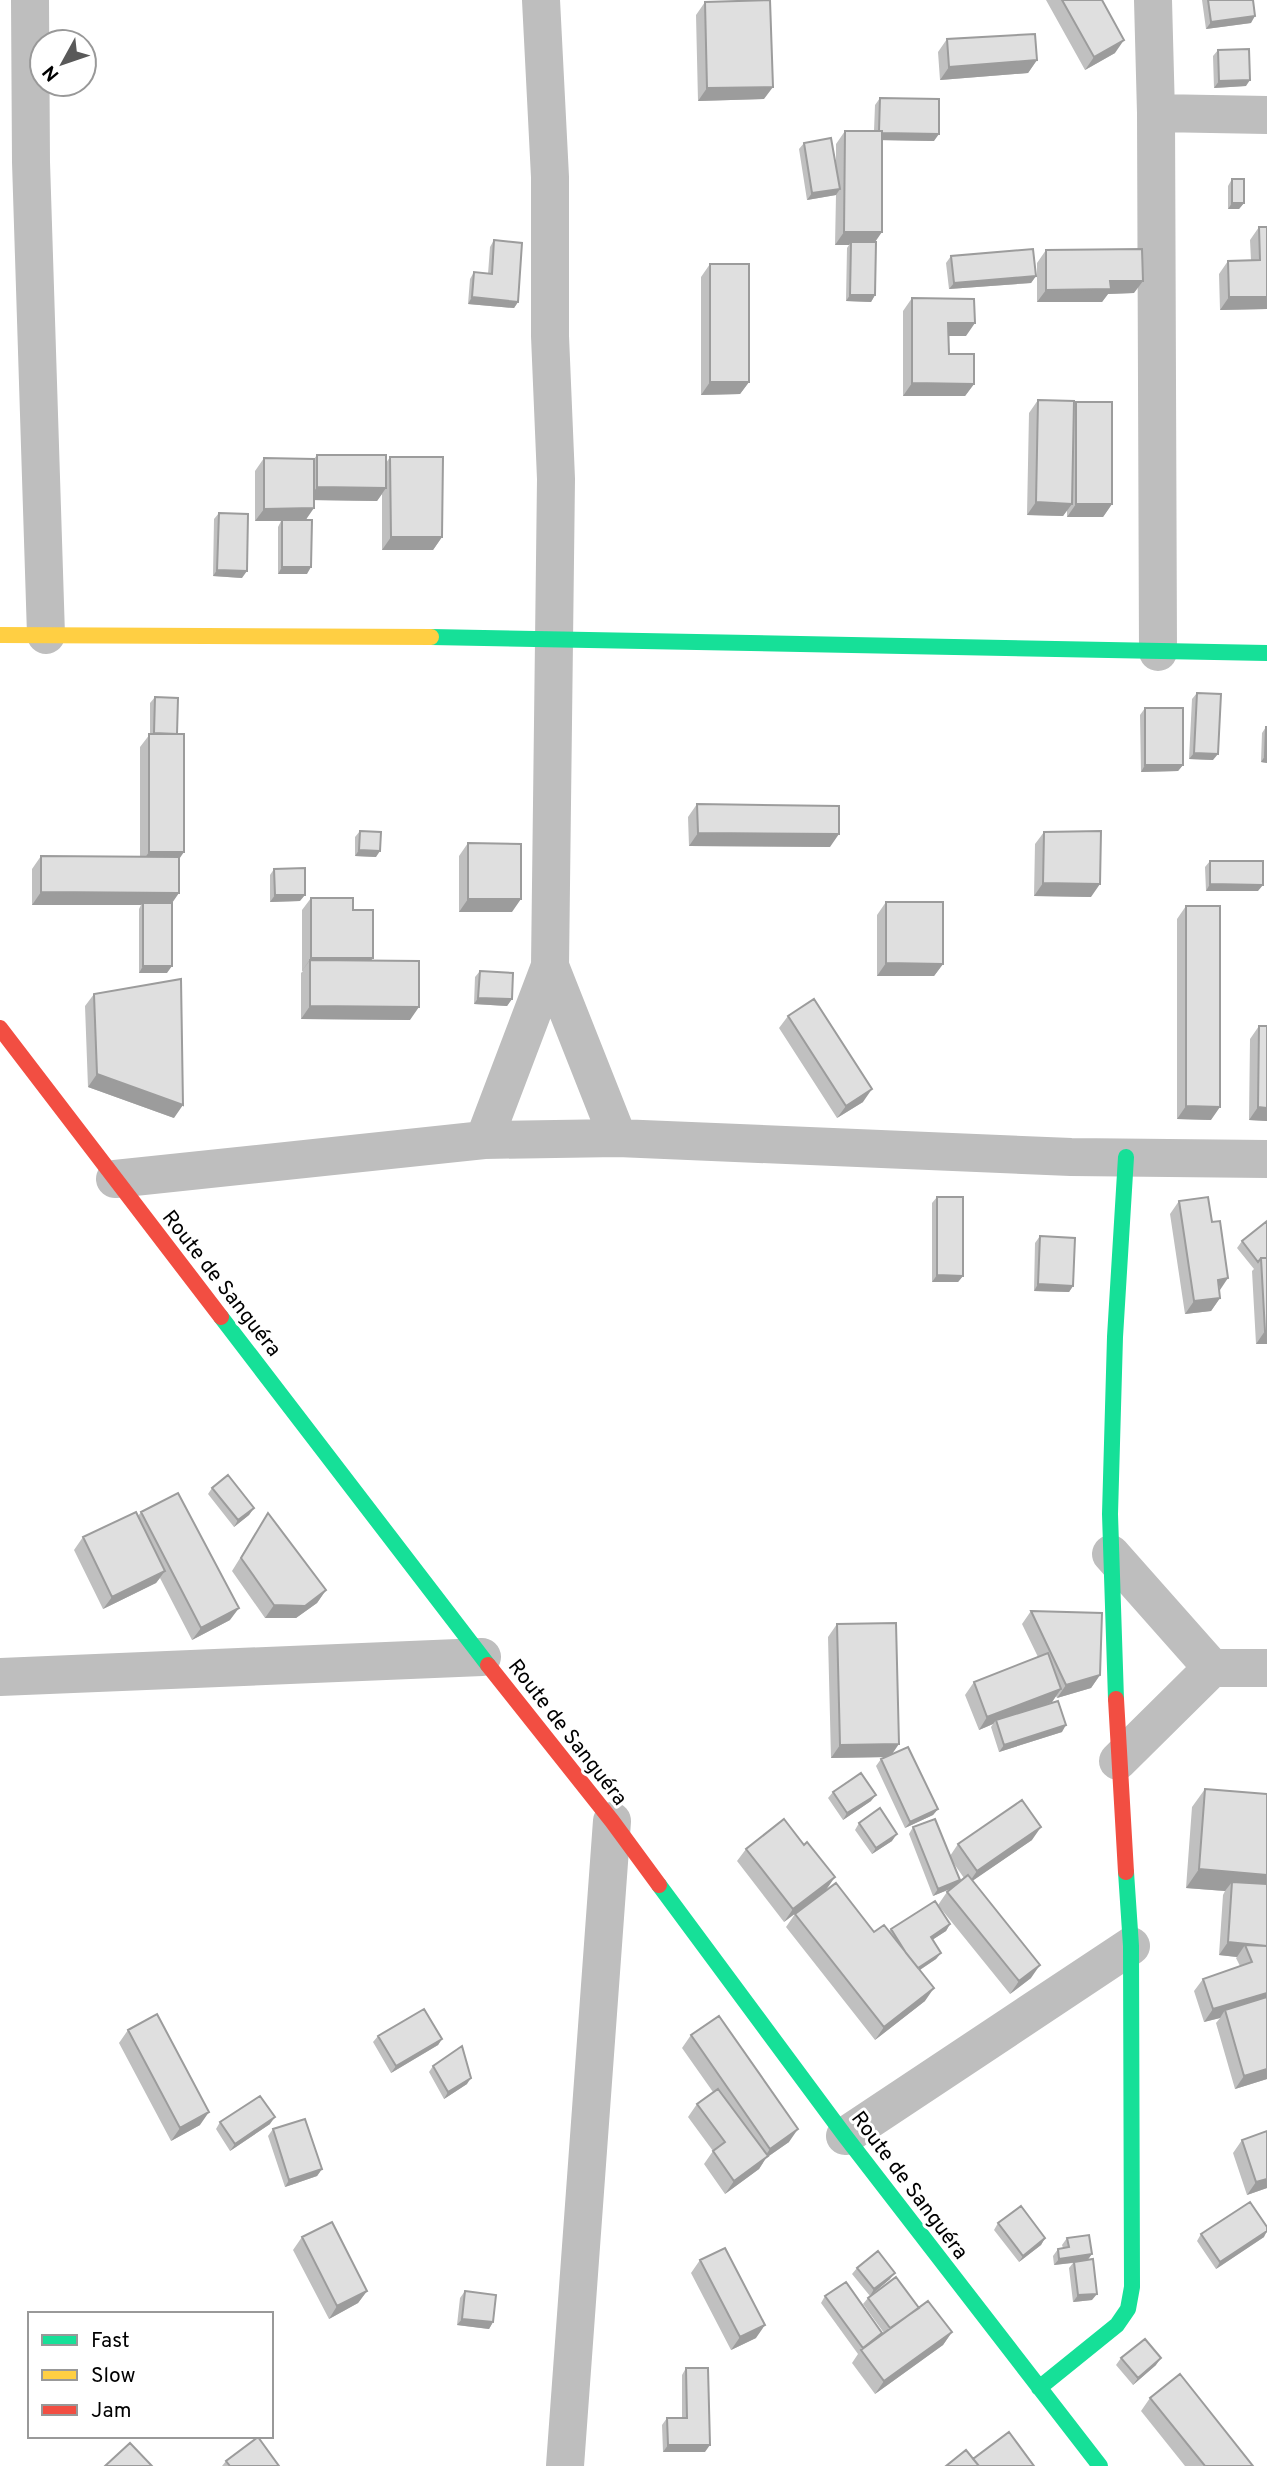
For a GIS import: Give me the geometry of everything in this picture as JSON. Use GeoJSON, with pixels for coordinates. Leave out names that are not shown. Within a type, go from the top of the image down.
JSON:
{"type":"FeatureCollection","features":[{"type":"Feature","properties":{"kind":"street"},"geometry":{"type":"LineString","coordinates":[[30,0],[31,162],[46,635]]}},
{"type":"Feature","properties":{"kind":"street"},"geometry":{"type":"LineString","coordinates":[[484,1140],[550,967],[556,479],[550,336],[550,177],[541,0]]}},
{"type":"Feature","properties":{"kind":"street"},"geometry":{"type":"LineString","coordinates":[[1153,0],[1156,113],[1158,652]]}},
{"type":"Feature","properties":{"kind":"street"},"geometry":{"type":"LineString","coordinates":[[1156,113],[1267,114]]}},
{"type":"Feature","properties":{"kind":"street"},"geometry":{"type":"LineString","coordinates":[[0,635],[554,638],[1267,653]]}},
{"type":"Feature","properties":{"kind":"street"},"geometry":{"type":"LineString","coordinates":[[550,967],[618,1138]]}},
{"type":"Feature","properties":{"kind":"street","name":"Route de Sanguéra"},"geometry":{"type":"LineString","coordinates":[[0,1028],[482,1657],[612,1821],[845,2136],[1100,2466]]}},
{"type":"Feature","properties":{"kind":"street"},"geometry":{"type":"LineString","coordinates":[[115,1179],[484,1140],[618,1138],[1071,1157],[1267,1158]]}},
{"type":"Feature","properties":{"kind":"street"},"geometry":{"type":"LineString","coordinates":[[1039,2388],[1117,2325],[1124,2318],[1131,2299],[1131,1946],[1118,1761],[1111,1554],[1115,1337],[1126,1157]]}},
{"type":"Feature","properties":{"kind":"street"},"geometry":{"type":"LineString","coordinates":[[1111,1554],[1212,1668]]}},
{"type":"Feature","properties":{"kind":"street"},"geometry":{"type":"LineString","coordinates":[[0,1677],[482,1657]]}},
{"type":"Feature","properties":{"kind":"street"},"geometry":{"type":"LineString","coordinates":[[1118,1761],[1212,1668],[1267,1668]]}},
{"type":"Feature","properties":{"kind":"street"},"geometry":{"type":"LineString","coordinates":[[565,2466],[612,1821]]}},
{"type":"Feature","properties":{"kind":"street"},"geometry":{"type":"LineString","coordinates":[[845,2136],[1131,1946]]}},
{"type":"Feature","properties":{"kind":"building"},"geometry":{"type":"Polygon","coordinates":[[[770,0],[773,87],[707,88],[705,2],[770,0]]]}},
{"type":"Feature","properties":{"kind":"building"},"geometry":{"type":"Polygon","coordinates":[[[1062,0],[1102,0],[1124,40],[1094,57],[1062,0]]]}},
{"type":"Feature","properties":{"kind":"building"},"geometry":{"type":"Polygon","coordinates":[[[1208,0],[1253,0],[1255,16],[1211,22],[1208,0]]]}},
{"type":"Feature","properties":{"kind":"building"},"geometry":{"type":"Polygon","coordinates":[[[1035,34],[1037,60],[949,67],[947,39],[1035,34]]]}},
{"type":"Feature","properties":{"kind":"building"},"geometry":{"type":"Polygon","coordinates":[[[1249,49],[1250,80],[1219,81],[1218,50],[1249,49]]]}},
{"type":"Feature","properties":{"kind":"building"},"geometry":{"type":"Polygon","coordinates":[[[880,98],[939,99],[939,134],[882,133],[879,131],[880,98]]]}},
{"type":"Feature","properties":{"kind":"building"},"geometry":{"type":"Polygon","coordinates":[[[845,131],[882,131],[882,232],[844,232],[845,131]]]}},
{"type":"Feature","properties":{"kind":"building"},"geometry":{"type":"Polygon","coordinates":[[[831,138],[840,189],[812,193],[804,143],[831,138]]]}},
{"type":"Feature","properties":{"kind":"building"},"geometry":{"type":"Polygon","coordinates":[[[1232,179],[1244,179],[1244,203],[1232,203],[1232,179]]]}},
{"type":"Feature","properties":{"kind":"building"},"geometry":{"type":"Polygon","coordinates":[[[1259,227],[1267,227],[1267,297],[1229,297],[1228,261],[1260,260],[1259,227]]]}},
{"type":"Feature","properties":{"kind":"building"},"geometry":{"type":"Polygon","coordinates":[[[494,240],[522,243],[518,302],[472,297],[474,272],[492,274],[494,240]]]}},
{"type":"Feature","properties":{"kind":"building"},"geometry":{"type":"Polygon","coordinates":[[[851,242],[876,242],[875,295],[850,295],[851,242]]]}},
{"type":"Feature","properties":{"kind":"building"},"geometry":{"type":"Polygon","coordinates":[[[1033,249],[1036,276],[954,283],[951,256],[1033,249]]]}},
{"type":"Feature","properties":{"kind":"building"},"geometry":{"type":"Polygon","coordinates":[[[1142,249],[1143,281],[1110,281],[1111,289],[1046,290],[1046,250],[1142,249]]]}},
{"type":"Feature","properties":{"kind":"building"},"geometry":{"type":"Polygon","coordinates":[[[710,264],[749,264],[749,382],[710,382],[710,264]]]}},
{"type":"Feature","properties":{"kind":"building"},"geometry":{"type":"Polygon","coordinates":[[[912,298],[974,299],[975,323],[948,323],[949,354],[974,354],[974,384],[912,383],[912,298]]]}},
{"type":"Feature","properties":{"kind":"building"},"geometry":{"type":"Polygon","coordinates":[[[1038,400],[1074,401],[1072,504],[1036,502],[1038,400]]]}},
{"type":"Feature","properties":{"kind":"building"},"geometry":{"type":"Polygon","coordinates":[[[1076,402],[1112,402],[1112,504],[1076,504],[1076,402]]]}},
{"type":"Feature","properties":{"kind":"building"},"geometry":{"type":"Polygon","coordinates":[[[317,455],[386,455],[386,488],[317,487],[317,455]]]}},
{"type":"Feature","properties":{"kind":"building"},"geometry":{"type":"Polygon","coordinates":[[[390,457],[443,457],[442,537],[391,537],[390,457]]]}},
{"type":"Feature","properties":{"kind":"building"},"geometry":{"type":"Polygon","coordinates":[[[264,458],[314,459],[314,508],[264,509],[264,458]]]}},
{"type":"Feature","properties":{"kind":"building"},"geometry":{"type":"Polygon","coordinates":[[[219,513],[248,514],[247,571],[217,570],[219,513]]]}},
{"type":"Feature","properties":{"kind":"building"},"geometry":{"type":"Polygon","coordinates":[[[282,520],[312,520],[311,567],[282,567],[282,520]]]}},
{"type":"Feature","properties":{"kind":"building"},"geometry":{"type":"Polygon","coordinates":[[[1197,693],[1221,694],[1218,754],[1194,753],[1197,693]]]}},
{"type":"Feature","properties":{"kind":"building"},"geometry":{"type":"Polygon","coordinates":[[[155,697],[178,698],[177,734],[154,733],[155,697]]]}},
{"type":"Feature","properties":{"kind":"building"},"geometry":{"type":"Polygon","coordinates":[[[1145,708],[1183,708],[1183,765],[1145,765],[1145,708]]]}},
{"type":"Feature","properties":{"kind":"building"},"geometry":{"type":"Polygon","coordinates":[[[1266,727],[1267,756],[1265,756],[1266,727]]]}},
{"type":"Feature","properties":{"kind":"building"},"geometry":{"type":"Polygon","coordinates":[[[149,734],[184,734],[184,852],[149,852],[149,734]]]}},
{"type":"Feature","properties":{"kind":"building"},"geometry":{"type":"Polygon","coordinates":[[[697,804],[839,806],[839,834],[698,833],[697,804]]]}},
{"type":"Feature","properties":{"kind":"building"},"geometry":{"type":"Polygon","coordinates":[[[360,831],[381,832],[380,851],[359,850],[360,831]]]}},
{"type":"Feature","properties":{"kind":"building"},"geometry":{"type":"Polygon","coordinates":[[[1101,831],[1100,884],[1043,883],[1044,832],[1101,831]]]}},
{"type":"Feature","properties":{"kind":"building"},"geometry":{"type":"Polygon","coordinates":[[[468,843],[521,844],[521,899],[468,899],[468,843]]]}},
{"type":"Feature","properties":{"kind":"building"},"geometry":{"type":"Polygon","coordinates":[[[41,856],[179,857],[179,893],[41,892],[41,856]]]}},
{"type":"Feature","properties":{"kind":"building"},"geometry":{"type":"Polygon","coordinates":[[[1210,861],[1263,861],[1263,885],[1210,884],[1210,861]]]}},
{"type":"Feature","properties":{"kind":"building"},"geometry":{"type":"Polygon","coordinates":[[[305,868],[305,895],[275,895],[274,869],[305,868]]]}},
{"type":"Feature","properties":{"kind":"building"},"geometry":{"type":"Polygon","coordinates":[[[311,898],[353,898],[353,910],[373,910],[373,958],[311,958],[311,898]]]}},
{"type":"Feature","properties":{"kind":"building"},"geometry":{"type":"Polygon","coordinates":[[[886,902],[943,902],[943,964],[886,963],[886,902]]]}},
{"type":"Feature","properties":{"kind":"building"},"geometry":{"type":"Polygon","coordinates":[[[143,903],[172,903],[172,966],[143,966],[143,903]]]}},
{"type":"Feature","properties":{"kind":"building"},"geometry":{"type":"Polygon","coordinates":[[[1186,906],[1220,906],[1220,1107],[1186,1106],[1186,906]]]}},
{"type":"Feature","properties":{"kind":"building"},"geometry":{"type":"Polygon","coordinates":[[[310,960],[419,961],[419,1007],[310,1006],[310,960]]]}},
{"type":"Feature","properties":{"kind":"building"},"geometry":{"type":"Polygon","coordinates":[[[480,971],[513,973],[512,999],[478,998],[480,971]]]}},
{"type":"Feature","properties":{"kind":"building"},"geometry":{"type":"Polygon","coordinates":[[[181,979],[183,1105],[97,1074],[94,994],[181,979]]]}},
{"type":"Feature","properties":{"kind":"building"},"geometry":{"type":"Polygon","coordinates":[[[814,999],[872,1089],[846,1106],[788,1016],[814,999]]]}},
{"type":"Feature","properties":{"kind":"building"},"geometry":{"type":"Polygon","coordinates":[[[1259,1026],[1267,1026],[1267,1108],[1258,1107],[1259,1026]]]}},
{"type":"Feature","properties":{"kind":"building"},"geometry":{"type":"Polygon","coordinates":[[[937,1197],[963,1197],[963,1276],[937,1275],[937,1197]]]}},
{"type":"Feature","properties":{"kind":"building"},"geometry":{"type":"Polygon","coordinates":[[[1208,1197],[1212,1222],[1220,1221],[1228,1278],[1218,1280],[1220,1298],[1194,1301],[1179,1201],[1208,1197]]]}},
{"type":"Feature","properties":{"kind":"building"},"geometry":{"type":"Polygon","coordinates":[[[1267,1221],[1267,1258],[1261,1258],[1258,1262],[1242,1241],[1267,1221]]]}},
{"type":"Feature","properties":{"kind":"building"},"geometry":{"type":"Polygon","coordinates":[[[1040,1236],[1075,1238],[1073,1286],[1038,1284],[1040,1236]]]}},
{"type":"Feature","properties":{"kind":"building"},"geometry":{"type":"Polygon","coordinates":[[[1261,1258],[1267,1258],[1267,1331],[1265,1331],[1261,1258]]]}},
{"type":"Feature","properties":{"kind":"building"},"geometry":{"type":"Polygon","coordinates":[[[228,1475],[254,1508],[238,1520],[212,1488],[228,1475]]]}},
{"type":"Feature","properties":{"kind":"building"},"geometry":{"type":"Polygon","coordinates":[[[178,1493],[239,1608],[201,1628],[141,1512],[178,1493]]]}},
{"type":"Feature","properties":{"kind":"building"},"geometry":{"type":"Polygon","coordinates":[[[136,1512],[165,1571],[112,1597],[83,1537],[136,1512]]]}},
{"type":"Feature","properties":{"kind":"building"},"geometry":{"type":"Polygon","coordinates":[[[268,1513],[326,1590],[305,1606],[274,1605],[241,1558],[268,1513]]]}},
{"type":"Feature","properties":{"kind":"building"},"geometry":{"type":"Polygon","coordinates":[[[1031,1611],[1102,1613],[1100,1675],[1066,1685],[1031,1611]]]}},
{"type":"Feature","properties":{"kind":"building"},"geometry":{"type":"Polygon","coordinates":[[[896,1623],[899,1744],[840,1745],[837,1624],[896,1623]]]}},
{"type":"Feature","properties":{"kind":"building"},"geometry":{"type":"Polygon","coordinates":[[[1048,1653],[1061,1689],[987,1717],[974,1682],[1048,1653]]]}},
{"type":"Feature","properties":{"kind":"building"},"geometry":{"type":"Polygon","coordinates":[[[1058,1701],[1066,1725],[1004,1745],[996,1720],[1058,1701]]]}},
{"type":"Feature","properties":{"kind":"building"},"geometry":{"type":"Polygon","coordinates":[[[908,1747],[938,1809],[910,1822],[881,1759],[908,1747]]]}},
{"type":"Feature","properties":{"kind":"building"},"geometry":{"type":"Polygon","coordinates":[[[861,1773],[876,1795],[847,1813],[833,1792],[861,1773]]]}},
{"type":"Feature","properties":{"kind":"building"},"geometry":{"type":"Polygon","coordinates":[[[1205,1789],[1267,1794],[1267,1875],[1199,1869],[1205,1789]]]}},
{"type":"Feature","properties":{"kind":"building"},"geometry":{"type":"Polygon","coordinates":[[[1022,1800],[1041,1827],[977,1871],[958,1844],[1022,1800]]]}},
{"type":"Feature","properties":{"kind":"building"},"geometry":{"type":"Polygon","coordinates":[[[880,1808],[897,1834],[876,1848],[859,1823],[880,1808]]]}},
{"type":"Feature","properties":{"kind":"building"},"geometry":{"type":"Polygon","coordinates":[[[784,1819],[804,1845],[807,1842],[835,1877],[793,1909],[746,1849],[784,1819]]]}},
{"type":"Feature","properties":{"kind":"building"},"geometry":{"type":"Polygon","coordinates":[[[935,1819],[960,1880],[938,1889],[913,1827],[935,1819]]]}},
{"type":"Feature","properties":{"kind":"building"},"geometry":{"type":"Polygon","coordinates":[[[968,1875],[1040,1965],[1019,1981],[947,1892],[968,1875]]]}},
{"type":"Feature","properties":{"kind":"building"},"geometry":{"type":"Polygon","coordinates":[[[1232,1882],[1267,1884],[1267,1946],[1228,1942],[1232,1882]]]}},
{"type":"Feature","properties":{"kind":"building"},"geometry":{"type":"Polygon","coordinates":[[[836,1883],[874,1932],[884,1925],[934,1988],[884,2027],[795,1914],[836,1883]]]}},
{"type":"Feature","properties":{"kind":"building"},"geometry":{"type":"Polygon","coordinates":[[[935,1901],[950,1924],[931,1937],[941,1953],[918,1968],[891,1929],[935,1901]]]}},
{"type":"Feature","properties":{"kind":"building"},"geometry":{"type":"Polygon","coordinates":[[[1245,1945],[1267,1946],[1267,1993],[1213,2009],[1203,1979],[1252,1962],[1245,1945]]]}},
{"type":"Feature","properties":{"kind":"building"},"geometry":{"type":"Polygon","coordinates":[[[1267,1997],[1267,2069],[1244,2076],[1225,2010],[1267,1997]]]}},
{"type":"Feature","properties":{"kind":"building"},"geometry":{"type":"Polygon","coordinates":[[[424,2009],[442,2039],[396,2066],[378,2036],[424,2009]]]}},
{"type":"Feature","properties":{"kind":"building"},"geometry":{"type":"Polygon","coordinates":[[[157,2014],[209,2112],[180,2128],[128,2030],[157,2014]]]}},
{"type":"Feature","properties":{"kind":"building"},"geometry":{"type":"Polygon","coordinates":[[[719,2016],[798,2129],[770,2149],[691,2035],[719,2016]]]}},
{"type":"Feature","properties":{"kind":"building"},"geometry":{"type":"Polygon","coordinates":[[[462,2046],[471,2078],[448,2092],[433,2066],[462,2046]]]}},
{"type":"Feature","properties":{"kind":"building"},"geometry":{"type":"Polygon","coordinates":[[[718,2089],[768,2156],[734,2181],[713,2151],[725,2142],[697,2104],[718,2089]]]}},
{"type":"Feature","properties":{"kind":"building"},"geometry":{"type":"Polygon","coordinates":[[[260,2096],[275,2117],[235,2144],[220,2122],[260,2096]]]}},
{"type":"Feature","properties":{"kind":"building"},"geometry":{"type":"Polygon","coordinates":[[[305,2119],[322,2169],[289,2180],[273,2129],[305,2119]]]}},
{"type":"Feature","properties":{"kind":"building"},"geometry":{"type":"Polygon","coordinates":[[[1267,2131],[1267,2179],[1256,2182],[1242,2140],[1267,2131]]]}},
{"type":"Feature","properties":{"kind":"building"},"geometry":{"type":"Polygon","coordinates":[[[1250,2202],[1267,2231],[1220,2262],[1201,2234],[1250,2202]]]}},
{"type":"Feature","properties":{"kind":"building"},"geometry":{"type":"Polygon","coordinates":[[[1021,2206],[1045,2238],[1023,2256],[998,2223],[1021,2206]]]}},
{"type":"Feature","properties":{"kind":"building"},"geometry":{"type":"Polygon","coordinates":[[[332,2222],[367,2291],[337,2306],[302,2237],[332,2222]]]}},
{"type":"Feature","properties":{"kind":"building"},"geometry":{"type":"Polygon","coordinates":[[[1089,2235],[1092,2254],[1059,2259],[1058,2249],[1069,2247],[1067,2238],[1089,2235]]]}},
{"type":"Feature","properties":{"kind":"building"},"geometry":{"type":"Polygon","coordinates":[[[725,2248],[765,2325],[740,2337],[700,2260],[725,2248]]]}},
{"type":"Feature","properties":{"kind":"building"},"geometry":{"type":"Polygon","coordinates":[[[878,2251],[895,2273],[874,2289],[857,2268],[878,2251]]]}},
{"type":"Feature","properties":{"kind":"building"},"geometry":{"type":"Polygon","coordinates":[[[1093,2259],[1097,2294],[1078,2295],[1074,2262],[1093,2259]]]}},
{"type":"Feature","properties":{"kind":"building"},"geometry":{"type":"Polygon","coordinates":[[[896,2277],[919,2308],[890,2328],[868,2298],[896,2277]]]}},
{"type":"Feature","properties":{"kind":"building"},"geometry":{"type":"Polygon","coordinates":[[[846,2282],[882,2333],[863,2348],[825,2296],[846,2282]]]}},
{"type":"Feature","properties":{"kind":"building"},"geometry":{"type":"Polygon","coordinates":[[[465,2291],[496,2295],[493,2322],[462,2319],[465,2291]]]}},
{"type":"Feature","properties":{"kind":"building"},"geometry":{"type":"Polygon","coordinates":[[[928,2301],[952,2332],[884,2381],[861,2350],[928,2301]]]}},
{"type":"Feature","properties":{"kind":"building"},"geometry":{"type":"Polygon","coordinates":[[[1145,2339],[1161,2358],[1138,2378],[1121,2358],[1145,2339]]]}},
{"type":"Feature","properties":{"kind":"building"},"geometry":{"type":"Polygon","coordinates":[[[686,2368],[708,2368],[710,2445],[668,2445],[667,2418],[687,2418],[686,2368]]]}},
{"type":"Feature","properties":{"kind":"building"},"geometry":{"type":"Polygon","coordinates":[[[1180,2374],[1253,2466],[1205,2466],[1150,2398],[1180,2374]]]}},
{"type":"Feature","properties":{"kind":"building"},"geometry":{"type":"Polygon","coordinates":[[[1009,2432],[1034,2466],[979,2466],[973,2459],[1009,2432]]]}},
{"type":"Feature","properties":{"kind":"building"},"geometry":{"type":"Polygon","coordinates":[[[259,2438],[279,2466],[230,2466],[226,2461],[259,2438]]]}},
{"type":"Feature","properties":{"kind":"building"},"geometry":{"type":"Polygon","coordinates":[[[130,2443],[152,2466],[105,2466],[130,2443]]]}},
{"type":"Feature","properties":{"kind":"building"},"geometry":{"type":"Polygon","coordinates":[[[966,2450],[979,2466],[946,2466],[966,2450]]]}},
{"type":"Feature","properties":{"kind":"traffic: fast"},"geometry":{"type":"LineString","coordinates":[[431,637],[1267,653]]}},
{"type":"Feature","properties":{"kind":"traffic: fast"},"geometry":{"type":"LineString","coordinates":[[1116,1699],[1110,1514],[1115,1337],[1126,1157]]}},
{"type":"Feature","properties":{"kind":"traffic: fast"},"geometry":{"type":"LineString","coordinates":[[221,1317],[488,1665]]}},
{"type":"Feature","properties":{"kind":"traffic: fast"},"geometry":{"type":"LineString","coordinates":[[1039,2388],[1117,2325],[1128,2309],[1132,2287],[1131,1946],[1126,1872]]}},
{"type":"Feature","properties":{"kind":"traffic: fast"},"geometry":{"type":"LineString","coordinates":[[659,1885],[845,2136],[1100,2466]]}},
{"type":"Feature","properties":{"kind":"traffic: slow"},"geometry":{"type":"LineString","coordinates":[[0,635],[431,637]]}},
{"type":"Feature","properties":{"kind":"traffic: jam"},"geometry":{"type":"LineString","coordinates":[[0,1028],[221,1317]]}},
{"type":"Feature","properties":{"kind":"traffic: jam"},"geometry":{"type":"LineString","coordinates":[[488,1665],[612,1821],[659,1885]]}},
{"type":"Feature","properties":{"kind":"traffic: jam"},"geometry":{"type":"LineString","coordinates":[[1116,1699],[1126,1872]]}}]}
